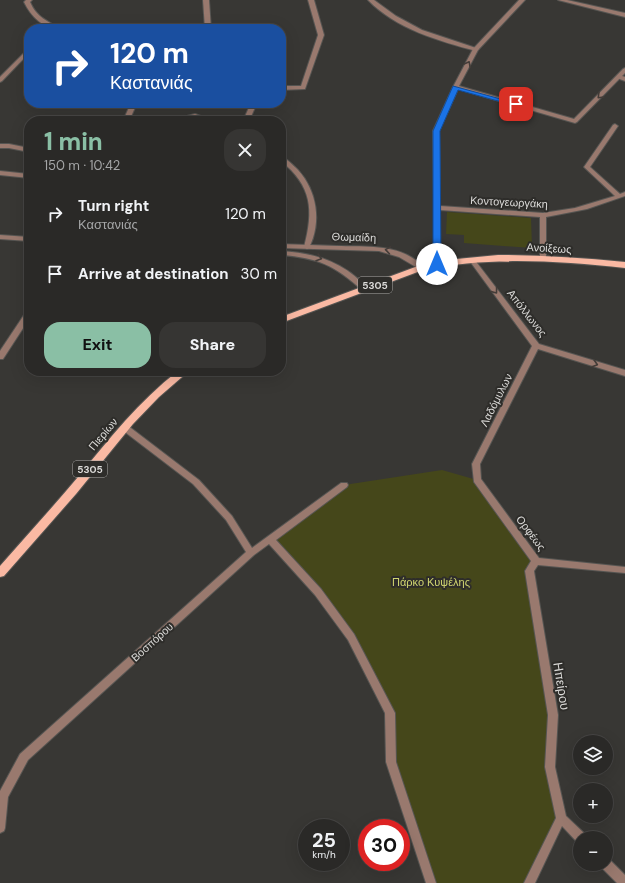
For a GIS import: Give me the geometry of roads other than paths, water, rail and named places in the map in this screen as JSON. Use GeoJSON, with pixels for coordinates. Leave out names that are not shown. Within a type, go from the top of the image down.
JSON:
{"type":"FeatureCollection","features":[{"type":"Feature","properties":{"kind":"main road","name":"Ανοίξεως"},"geometry":{"type":"LineString","coordinates":[[472,260],[503,257],[543,257],[625,265]]}},
{"type":"Feature","properties":{"kind":"main road","name":"5305"},"geometry":{"type":"LineString","coordinates":[[286,318],[421,268],[437,264],[472,260]]}},
{"type":"Feature","properties":{"kind":"main road","name":"Πιερίων"},"geometry":{"type":"LineString","coordinates":[[0,573],[57,509],[124,427],[147,402],[178,376]]}},
{"type":"Feature","properties":{"kind":"street"},"geometry":{"type":"LineString","coordinates":[[29,0],[27,2],[30,10],[45,24]]}},
{"type":"Feature","properties":{"kind":"street"},"geometry":{"type":"LineString","coordinates":[[206,0],[208,24]]}},
{"type":"Feature","properties":{"kind":"street"},"geometry":{"type":"LineString","coordinates":[[286,88],[303,88],[321,35],[311,0]]}},
{"type":"Feature","properties":{"kind":"street"},"geometry":{"type":"LineString","coordinates":[[371,0],[395,18],[450,42],[476,49]]}},
{"type":"Feature","properties":{"kind":"street"},"geometry":{"type":"LineString","coordinates":[[437,264],[436,131],[456,87],[476,49],[522,0]]}},
{"type":"Feature","properties":{"kind":"street"},"geometry":{"type":"LineString","coordinates":[[561,0],[625,15]]}},
{"type":"Feature","properties":{"kind":"street"},"geometry":{"type":"LineString","coordinates":[[0,80],[24,55]]}},
{"type":"Feature","properties":{"kind":"street"},"geometry":{"type":"LineString","coordinates":[[456,87],[575,121],[622,78],[625,70]]}},
{"type":"Feature","properties":{"kind":"street"},"geometry":{"type":"LineString","coordinates":[[615,126],[587,167],[622,195]]}},
{"type":"Feature","properties":{"kind":"street"},"geometry":{"type":"LineString","coordinates":[[0,146],[24,149]]}},
{"type":"Feature","properties":{"kind":"street"},"geometry":{"type":"LineString","coordinates":[[286,162],[294,168],[308,187],[313,205],[312,230],[307,247]]}},
{"type":"Feature","properties":{"kind":"street"},"geometry":{"type":"LineString","coordinates":[[0,173],[24,175]]}},
{"type":"Feature","properties":{"kind":"street","name":"Κοντογεωργάκη"},"geometry":{"type":"LineString","coordinates":[[437,208],[543,215],[584,209],[622,195]]}},
{"type":"Feature","properties":{"kind":"street"},"geometry":{"type":"LineString","coordinates":[[543,215],[543,257]]}},
{"type":"Feature","properties":{"kind":"street"},"geometry":{"type":"LineString","coordinates":[[0,237],[24,239]]}},
{"type":"Feature","properties":{"kind":"street","name":"Θωμαίδη"},"geometry":{"type":"LineString","coordinates":[[286,246],[379,249],[396,252],[411,258],[421,268]]}},
{"type":"Feature","properties":{"kind":"street"},"geometry":{"type":"LineString","coordinates":[[286,253],[301,254],[328,261],[340,268],[365,289]]}},
{"type":"Feature","properties":{"kind":"street","name":"Απόλλωνος"},"geometry":{"type":"LineString","coordinates":[[472,260],[536,346],[625,373]]}},
{"type":"Feature","properties":{"kind":"street"},"geometry":{"type":"LineString","coordinates":[[0,357],[24,321]]}},
{"type":"Feature","properties":{"kind":"street","name":"Λαδόμυλων"},"geometry":{"type":"LineString","coordinates":[[476,464],[536,346]]}},
{"type":"Feature","properties":{"kind":"street"},"geometry":{"type":"LineString","coordinates":[[124,427],[196,482],[229,518],[251,553]]}},
{"type":"Feature","properties":{"kind":"street","name":"Ορφέως"},"geometry":{"type":"LineString","coordinates":[[476,464],[477,480],[536,561],[625,570]]}},
{"type":"Feature","properties":{"kind":"street","name":"Βοσπόρου"},"geometry":{"type":"LineString","coordinates":[[0,828],[3,796],[24,757],[251,553],[344,485]]}},
{"type":"Feature","properties":{"kind":"street"},"geometry":{"type":"LineString","coordinates":[[270,539],[318,592],[351,638],[390,713],[391,762],[431,883]]}},
{"type":"Feature","properties":{"kind":"street","name":"Ηπείρου"},"geometry":{"type":"LineString","coordinates":[[536,561],[529,571],[552,715],[550,767],[561,818]]}},
{"type":"Feature","properties":{"kind":"street"},"geometry":{"type":"LineString","coordinates":[[529,883],[561,818],[574,831]]}},
{"type":"Feature","properties":{"kind":"street"},"geometry":{"type":"LineString","coordinates":[[613,871],[625,883]]}},
{"type":"Feature","properties":{"kind":"park label","name":"Πάρκο Κυψέλης"},"geometry":{"type":"Point","coordinates":[431,582]}}]}
